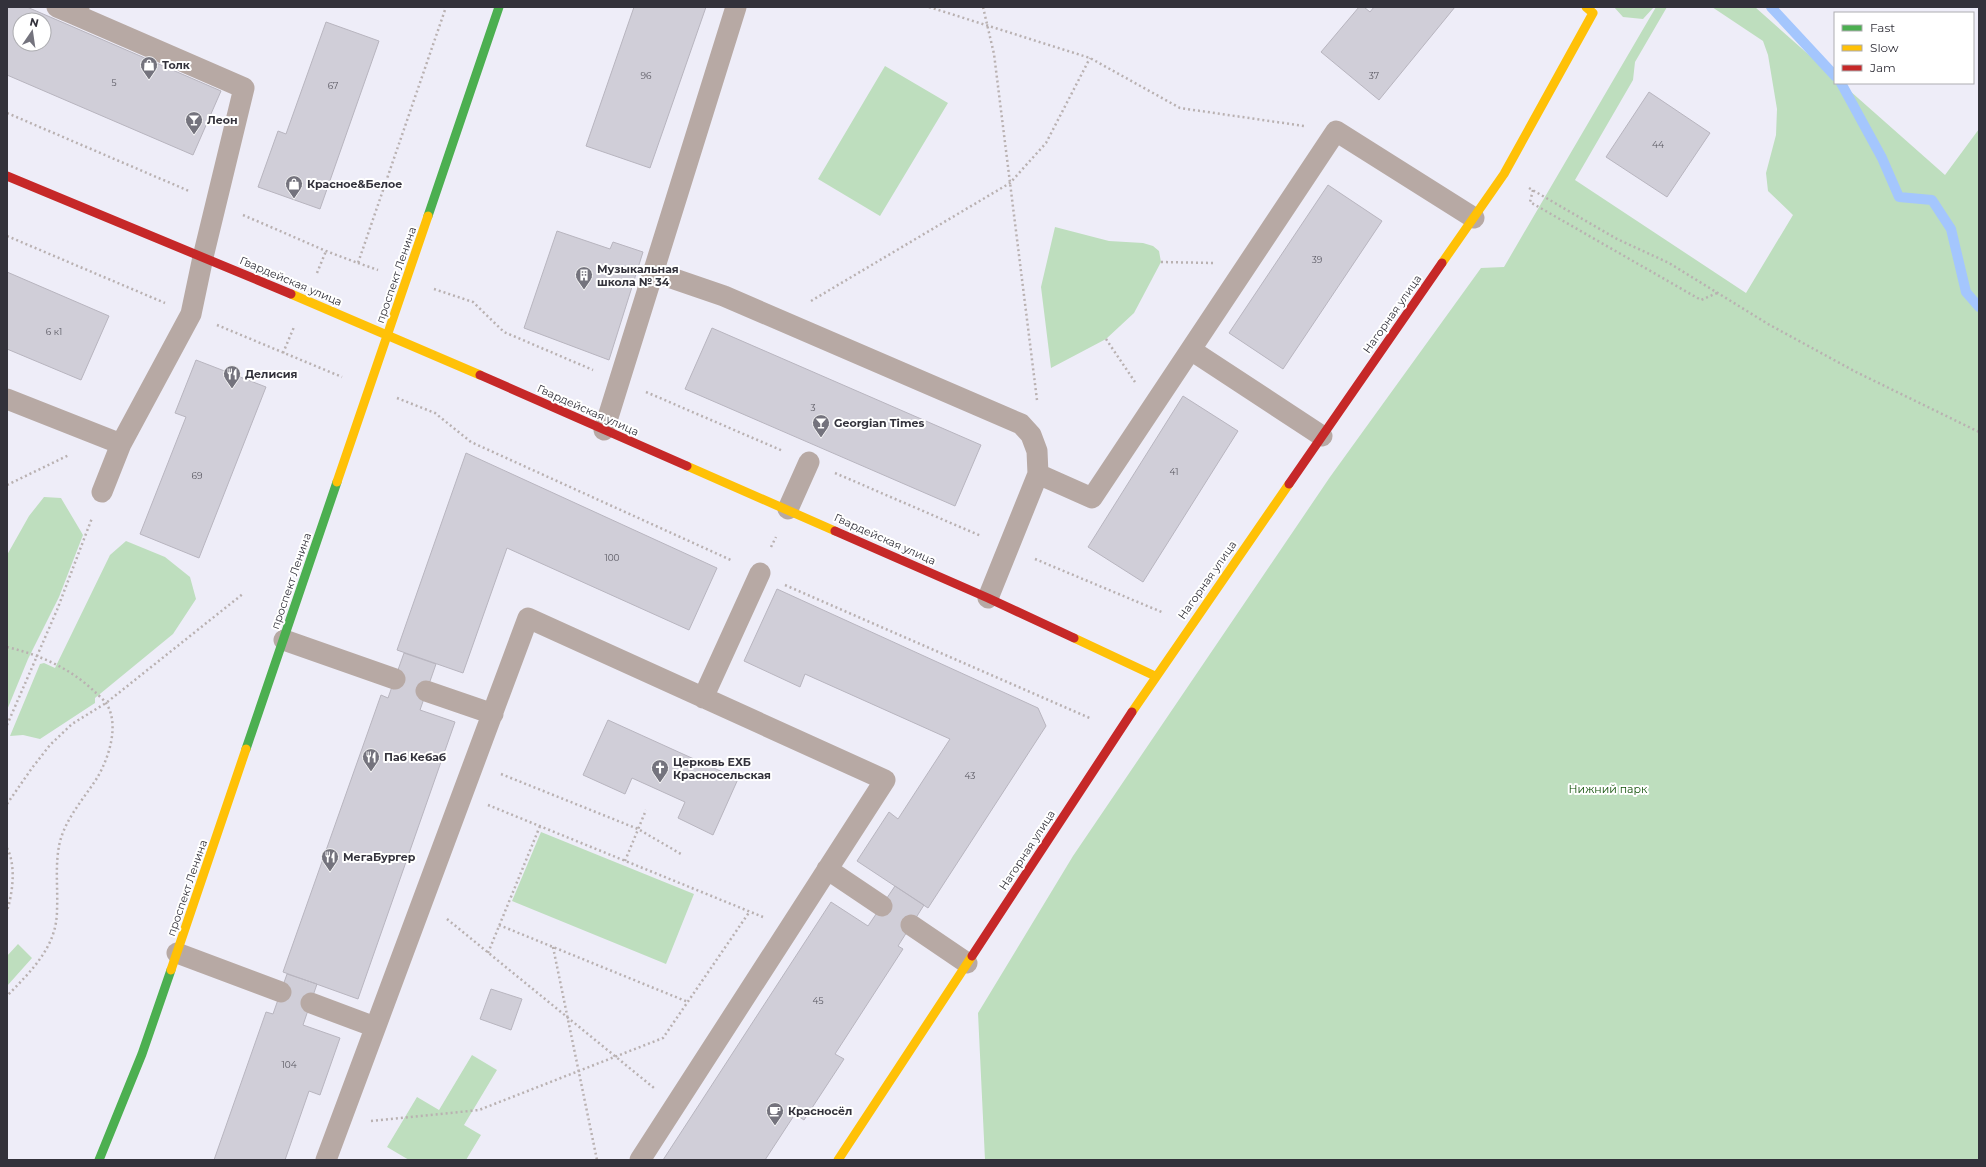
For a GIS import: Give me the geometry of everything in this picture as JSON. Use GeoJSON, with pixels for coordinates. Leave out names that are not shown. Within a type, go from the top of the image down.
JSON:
{"type":"FeatureCollection","features":[{"type":"Feature","properties":{"kind":"street","name":"проспект Ленина"},"geometry":{"type":"LineString","coordinates":[[99,1160],[142,1054],[389,335],[499,7]]}},
{"type":"Feature","properties":{"kind":"street","name":"Нагорная улица"},"geometry":{"type":"LineString","coordinates":[[838,1160],[1155,676],[1504,174],[1593,13],[1586,7]]}},
{"type":"Feature","properties":{"kind":"street","name":"Гвардейская улица"},"geometry":{"type":"LineString","coordinates":[[7,176],[389,335],[988,598],[1155,676]]}},
{"type":"Feature","properties":{"kind":"lane"},"geometry":{"type":"LineString","coordinates":[[57,7],[77,11],[244,88],[203,257],[191,314],[120,444],[102,492]]}},
{"type":"Feature","properties":{"kind":"lane"},"geometry":{"type":"LineString","coordinates":[[604,430],[736,7]]}},
{"type":"Feature","properties":{"kind":"lane"},"geometry":{"type":"LineString","coordinates":[[1038,474],[1092,498],[1336,131],[1474,218]]}},
{"type":"Feature","properties":{"kind":"lane"},"geometry":{"type":"LineString","coordinates":[[654,272],[724,296],[1021,424],[1031,435],[1037,451],[1038,474],[988,598]]}},
{"type":"Feature","properties":{"kind":"lane"},"geometry":{"type":"LineString","coordinates":[[1191,350],[1322,436]]}},
{"type":"Feature","properties":{"kind":"lane"},"geometry":{"type":"LineString","coordinates":[[7,399],[120,444]]}},
{"type":"Feature","properties":{"kind":"lane"},"geometry":{"type":"LineString","coordinates":[[788,510],[809,462]]}},
{"type":"Feature","properties":{"kind":"lane"},"geometry":{"type":"LineString","coordinates":[[703,698],[760,574]]}},
{"type":"Feature","properties":{"kind":"lane"},"geometry":{"type":"LineString","coordinates":[[326,1160],[528,618],[885,780],[640,1160]]}},
{"type":"Feature","properties":{"kind":"lane"},"geometry":{"type":"LineString","coordinates":[[284,640],[395,679]]}},
{"type":"Feature","properties":{"kind":"lane"},"geometry":{"type":"LineString","coordinates":[[426,691],[493,714]]}},
{"type":"Feature","properties":{"kind":"lane"},"geometry":{"type":"LineString","coordinates":[[827,869],[882,906]]}},
{"type":"Feature","properties":{"kind":"lane"},"geometry":{"type":"LineString","coordinates":[[911,925],[967,963]]}},
{"type":"Feature","properties":{"kind":"lane"},"geometry":{"type":"LineString","coordinates":[[177,953],[281,992]]}},
{"type":"Feature","properties":{"kind":"lane"},"geometry":{"type":"LineString","coordinates":[[311,1003],[375,1027]]}},
{"type":"Feature","properties":{"kind":"path"},"geometry":{"type":"LineString","coordinates":[[7,113],[326,252],[358,263],[446,7]]}},
{"type":"Feature","properties":{"kind":"path"},"geometry":{"type":"LineString","coordinates":[[929,7],[987,24],[1090,58],[1180,108],[1336,131]]}},
{"type":"Feature","properties":{"kind":"path"},"geometry":{"type":"LineString","coordinates":[[982,7],[994,54],[1038,407]]}},
{"type":"Feature","properties":{"kind":"path"},"geometry":{"type":"LineString","coordinates":[[806,304],[1010,183],[1046,143],[1090,58]]}},
{"type":"Feature","properties":{"kind":"path"},"geometry":{"type":"LineString","coordinates":[[1504,174],[1617,239],[1669,263],[1768,324],[1849,368],[1979,432]]}},
{"type":"Feature","properties":{"kind":"path"},"geometry":{"type":"LineString","coordinates":[[1533,190],[1530,202],[1701,300],[1717,293]]}},
{"type":"Feature","properties":{"kind":"path"},"geometry":{"type":"LineString","coordinates":[[1161,262],[1248,264]]}},
{"type":"Feature","properties":{"kind":"path"},"geometry":{"type":"LineString","coordinates":[[1106,339],[1152,407]]}},
{"type":"Feature","properties":{"kind":"path"},"geometry":{"type":"LineString","coordinates":[[7,485],[76,451]]}},
{"type":"Feature","properties":{"kind":"path"},"geometry":{"type":"LineString","coordinates":[[7,725],[37,656],[102,492]]}},
{"type":"Feature","properties":{"kind":"path"},"geometry":{"type":"LineString","coordinates":[[760,574],[788,510]]}},
{"type":"Feature","properties":{"kind":"path"},"geometry":{"type":"LineString","coordinates":[[7,804],[50,745],[72,724],[106,703],[244,593]]}},
{"type":"Feature","properties":{"kind":"path"},"geometry":{"type":"LineString","coordinates":[[7,647],[37,656],[68,671],[84,682],[106,703],[110,714],[112,730],[110,748],[97,777],[66,825],[59,846],[55,881],[58,910],[53,933],[46,952],[31,972],[7,996]]}},
{"type":"Feature","properties":{"kind":"path"},"geometry":{"type":"LineString","coordinates":[[474,764],[638,829],[681,854]]}},
{"type":"Feature","properties":{"kind":"path"},"geometry":{"type":"LineString","coordinates":[[484,803],[768,919]]}},
{"type":"Feature","properties":{"kind":"path"},"geometry":{"type":"LineString","coordinates":[[625,861],[646,810]]}},
{"type":"Feature","properties":{"kind":"path"},"geometry":{"type":"LineString","coordinates":[[488,953],[540,826]]}},
{"type":"Feature","properties":{"kind":"path"},"geometry":{"type":"LineString","coordinates":[[7,848],[11,856],[12,870],[10,899],[7,911]]}},
{"type":"Feature","properties":{"kind":"path"},"geometry":{"type":"LineString","coordinates":[[370,1122],[479,1110],[663,1038],[750,911]]}},
{"type":"Feature","properties":{"kind":"path"},"geometry":{"type":"LineString","coordinates":[[445,918],[650,1085]]}},
{"type":"Feature","properties":{"kind":"path"},"geometry":{"type":"LineString","coordinates":[[499,925],[688,1002]]}},
{"type":"Feature","properties":{"kind":"path"},"geometry":{"type":"LineString","coordinates":[[554,947],[597,1160]]}},
{"type":"Feature","properties":{"kind":"green space"},"geometry":{"type":"Polygon","coordinates":[[[1614,7],[1654,7],[1643,19],[1623,17],[1614,7]]]}},
{"type":"Feature","properties":{"kind":"green space","name":"Нижний парк"},"geometry":{"type":"Polygon","coordinates":[[[1656,7],[1667,7],[1635,62],[1633,80],[1575,180],[1746,293],[1793,215],[1768,191],[1766,173],[1776,135],[1777,109],[1768,55],[1763,41],[1712,7],[1755,7],[1834,77],[1834,84],[1842,84],[1945,175],[1979,129],[1979,1160],[985,1160],[978,1013],[1073,856],[1330,477],[1481,268],[1504,267],[1656,7]]]}},
{"type":"Feature","properties":{"kind":"green space"},"geometry":{"type":"Polygon","coordinates":[[[885,66],[948,103],[880,216],[818,179],[885,66]]]}},
{"type":"Feature","properties":{"kind":"green space"},"geometry":{"type":"Polygon","coordinates":[[[1055,227],[1109,241],[1143,243],[1153,246],[1159,251],[1161,262],[1134,313],[1106,339],[1051,368],[1041,287],[1055,227]]]}},
{"type":"Feature","properties":{"kind":"green space"},"geometry":{"type":"Polygon","coordinates":[[[44,497],[61,498],[83,535],[59,597],[28,659],[7,710],[7,555],[29,516],[44,497]]]}},
{"type":"Feature","properties":{"kind":"green space"},"geometry":{"type":"Polygon","coordinates":[[[126,541],[165,557],[190,577],[196,599],[173,634],[95,698],[95,703],[40,739],[23,735],[10,736],[40,664],[44,663],[55,668],[110,555],[126,541]]]}},
{"type":"Feature","properties":{"kind":"green space"},"geometry":{"type":"Polygon","coordinates":[[[541,832],[694,894],[666,964],[512,901],[541,832]]]}},
{"type":"Feature","properties":{"kind":"green space"},"geometry":{"type":"Polygon","coordinates":[[[18,944],[32,958],[7,986],[7,956],[18,944]]]}},
{"type":"Feature","properties":{"kind":"green space"},"geometry":{"type":"Polygon","coordinates":[[[472,1055],[497,1070],[464,1125],[481,1135],[466,1160],[409,1160],[387,1147],[417,1097],[439,1110],[472,1055]]]}},
{"type":"Feature","properties":{"kind":"building"},"geometry":{"type":"Polygon","coordinates":[[[7,7],[27,7],[39,12],[12,12],[12,52],[52,52],[52,18],[221,91],[193,155],[7,75],[7,7]]]}},
{"type":"Feature","properties":{"kind":"building"},"geometry":{"type":"Polygon","coordinates":[[[634,7],[706,7],[650,168],[586,146],[634,7]]]}},
{"type":"Feature","properties":{"kind":"building"},"geometry":{"type":"Polygon","coordinates":[[[1359,7],[1364,7],[1370,12],[1374,7],[1455,7],[1379,100],[1321,52],[1359,7]]]}},
{"type":"Feature","properties":{"kind":"building"},"geometry":{"type":"Polygon","coordinates":[[[326,22],[379,41],[320,209],[258,187],[278,131],[286,134],[326,22]]]}},
{"type":"Feature","properties":{"kind":"building"},"geometry":{"type":"Polygon","coordinates":[[[1649,92],[1710,133],[1667,197],[1606,157],[1649,92]]]}},
{"type":"Feature","properties":{"kind":"building"},"geometry":{"type":"Polygon","coordinates":[[[1328,185],[1382,221],[1283,369],[1229,333],[1328,185]]]}},
{"type":"Feature","properties":{"kind":"building","name":"Музыкальная школа № 34"},"geometry":{"type":"Polygon","coordinates":[[[557,231],[610,249],[613,242],[643,252],[609,360],[524,328],[557,231]]]}},
{"type":"Feature","properties":{"kind":"building"},"geometry":{"type":"Polygon","coordinates":[[[7,272],[109,316],[81,380],[7,349],[7,272]]]}},
{"type":"Feature","properties":{"kind":"building"},"geometry":{"type":"Polygon","coordinates":[[[712,328],[981,445],[955,506],[685,389],[712,328]]]}},
{"type":"Feature","properties":{"kind":"building"},"geometry":{"type":"Polygon","coordinates":[[[196,360],[266,387],[199,558],[140,534],[186,417],[175,413],[196,360]]]}},
{"type":"Feature","properties":{"kind":"building"},"geometry":{"type":"Polygon","coordinates":[[[1183,396],[1238,431],[1143,582],[1088,547],[1183,396]]]}},
{"type":"Feature","properties":{"kind":"building"},"geometry":{"type":"Polygon","coordinates":[[[466,453],[717,568],[689,630],[507,548],[463,673],[397,650],[466,453]]]}},
{"type":"Feature","properties":{"kind":"building"},"geometry":{"type":"Polygon","coordinates":[[[777,589],[1038,708],[1046,726],[928,908],[857,861],[889,812],[898,819],[950,739],[805,674],[800,687],[744,661],[777,589]]]}},
{"type":"Feature","properties":{"kind":"building"},"geometry":{"type":"Polygon","coordinates":[[[404,653],[436,664],[420,710],[455,722],[358,999],[283,972],[381,695],[388,698],[404,653]]]}},
{"type":"Feature","properties":{"kind":"building"},"geometry":{"type":"Polygon","coordinates":[[[608,720],[738,779],[713,835],[678,818],[685,802],[632,778],[625,794],[583,775],[608,720]]]}},
{"type":"Feature","properties":{"kind":"building"},"geometry":{"type":"Polygon","coordinates":[[[895,886],[924,905],[898,946],[903,949],[835,1054],[844,1059],[804,1120],[795,1114],[765,1160],[663,1160],[831,902],[868,926],[895,886]]]}},
{"type":"Feature","properties":{"kind":"building"},"geometry":{"type":"Polygon","coordinates":[[[287,974],[317,984],[303,1025],[340,1038],[320,1095],[309,1091],[285,1160],[214,1160],[266,1012],[273,1014],[287,974]]]}},
{"type":"Feature","properties":{"kind":"building"},"geometry":{"type":"Polygon","coordinates":[[[491,989],[522,999],[511,1030],[480,1019],[491,989]]]}},
{"type":"Feature","properties":{"kind":"waterway"},"geometry":{"type":"LineString","coordinates":[[1771,7],[1834,75]]}},
{"type":"Feature","properties":{"kind":"waterway"},"geometry":{"type":"LineString","coordinates":[[1842,84],[1882,158],[1899,197],[1932,200],[1951,229],[1966,292],[1979,307]]}},
{"type":"Feature","properties":{"kind":"traffic: fast"},"geometry":{"type":"LineString","coordinates":[[428,216],[499,7]]}},
{"type":"Feature","properties":{"kind":"traffic: fast"},"geometry":{"type":"LineString","coordinates":[[246,749],[337,482]]}},
{"type":"Feature","properties":{"kind":"traffic: fast"},"geometry":{"type":"LineString","coordinates":[[99,1160],[142,1054],[171,970]]}},
{"type":"Feature","properties":{"kind":"traffic: slow"},"geometry":{"type":"LineString","coordinates":[[1442,263],[1504,174],[1593,13],[1586,7]]}},
{"type":"Feature","properties":{"kind":"traffic: slow"},"geometry":{"type":"LineString","coordinates":[[337,482],[428,216]]}},
{"type":"Feature","properties":{"kind":"traffic: slow"},"geometry":{"type":"LineString","coordinates":[[291,294],[480,375]]}},
{"type":"Feature","properties":{"kind":"traffic: slow"},"geometry":{"type":"LineString","coordinates":[[687,466],[835,531]]}},
{"type":"Feature","properties":{"kind":"traffic: slow"},"geometry":{"type":"LineString","coordinates":[[1132,712],[1289,484]]}},
{"type":"Feature","properties":{"kind":"traffic: slow"},"geometry":{"type":"LineString","coordinates":[[1074,638],[1155,676]]}},
{"type":"Feature","properties":{"kind":"traffic: slow"},"geometry":{"type":"LineString","coordinates":[[171,970],[246,749]]}},
{"type":"Feature","properties":{"kind":"traffic: slow"},"geometry":{"type":"LineString","coordinates":[[838,1160],[972,956]]}},
{"type":"Feature","properties":{"kind":"traffic: jam"},"geometry":{"type":"LineString","coordinates":[[7,176],[291,294]]}},
{"type":"Feature","properties":{"kind":"traffic: jam"},"geometry":{"type":"LineString","coordinates":[[1289,484],[1442,263]]}},
{"type":"Feature","properties":{"kind":"traffic: jam"},"geometry":{"type":"LineString","coordinates":[[480,375],[687,466]]}},
{"type":"Feature","properties":{"kind":"traffic: jam"},"geometry":{"type":"LineString","coordinates":[[835,531],[988,598],[1074,638]]}},
{"type":"Feature","properties":{"kind":"traffic: jam"},"geometry":{"type":"LineString","coordinates":[[972,956],[1132,712]]}},
{"type":"Feature","properties":{"kind":"place","name":"Толк"},"geometry":{"type":"Point","coordinates":[149,80]}},
{"type":"Feature","properties":{"kind":"place","name":"Леон"},"geometry":{"type":"Point","coordinates":[194,135]}},
{"type":"Feature","properties":{"kind":"place","name":"Красное&Белое"},"geometry":{"type":"Point","coordinates":[294,199]}},
{"type":"Feature","properties":{"kind":"place","name":"Музыкальная школа № 34"},"geometry":{"type":"Point","coordinates":[584,290]}},
{"type":"Feature","properties":{"kind":"place","name":"Делисия"},"geometry":{"type":"Point","coordinates":[232,389]}},
{"type":"Feature","properties":{"kind":"place","name":"Georgian Times"},"geometry":{"type":"Point","coordinates":[821,438]}},
{"type":"Feature","properties":{"kind":"place","name":"Паб Кебаб"},"geometry":{"type":"Point","coordinates":[371,772]}},
{"type":"Feature","properties":{"kind":"place","name":"Церковь ЕХБ Красносельская"},"geometry":{"type":"Point","coordinates":[660,783]}},
{"type":"Feature","properties":{"kind":"place","name":"МегаБургер"},"geometry":{"type":"Point","coordinates":[330,872]}},
{"type":"Feature","properties":{"kind":"place","name":"Красносёл"},"geometry":{"type":"Point","coordinates":[775,1126]}}]}
